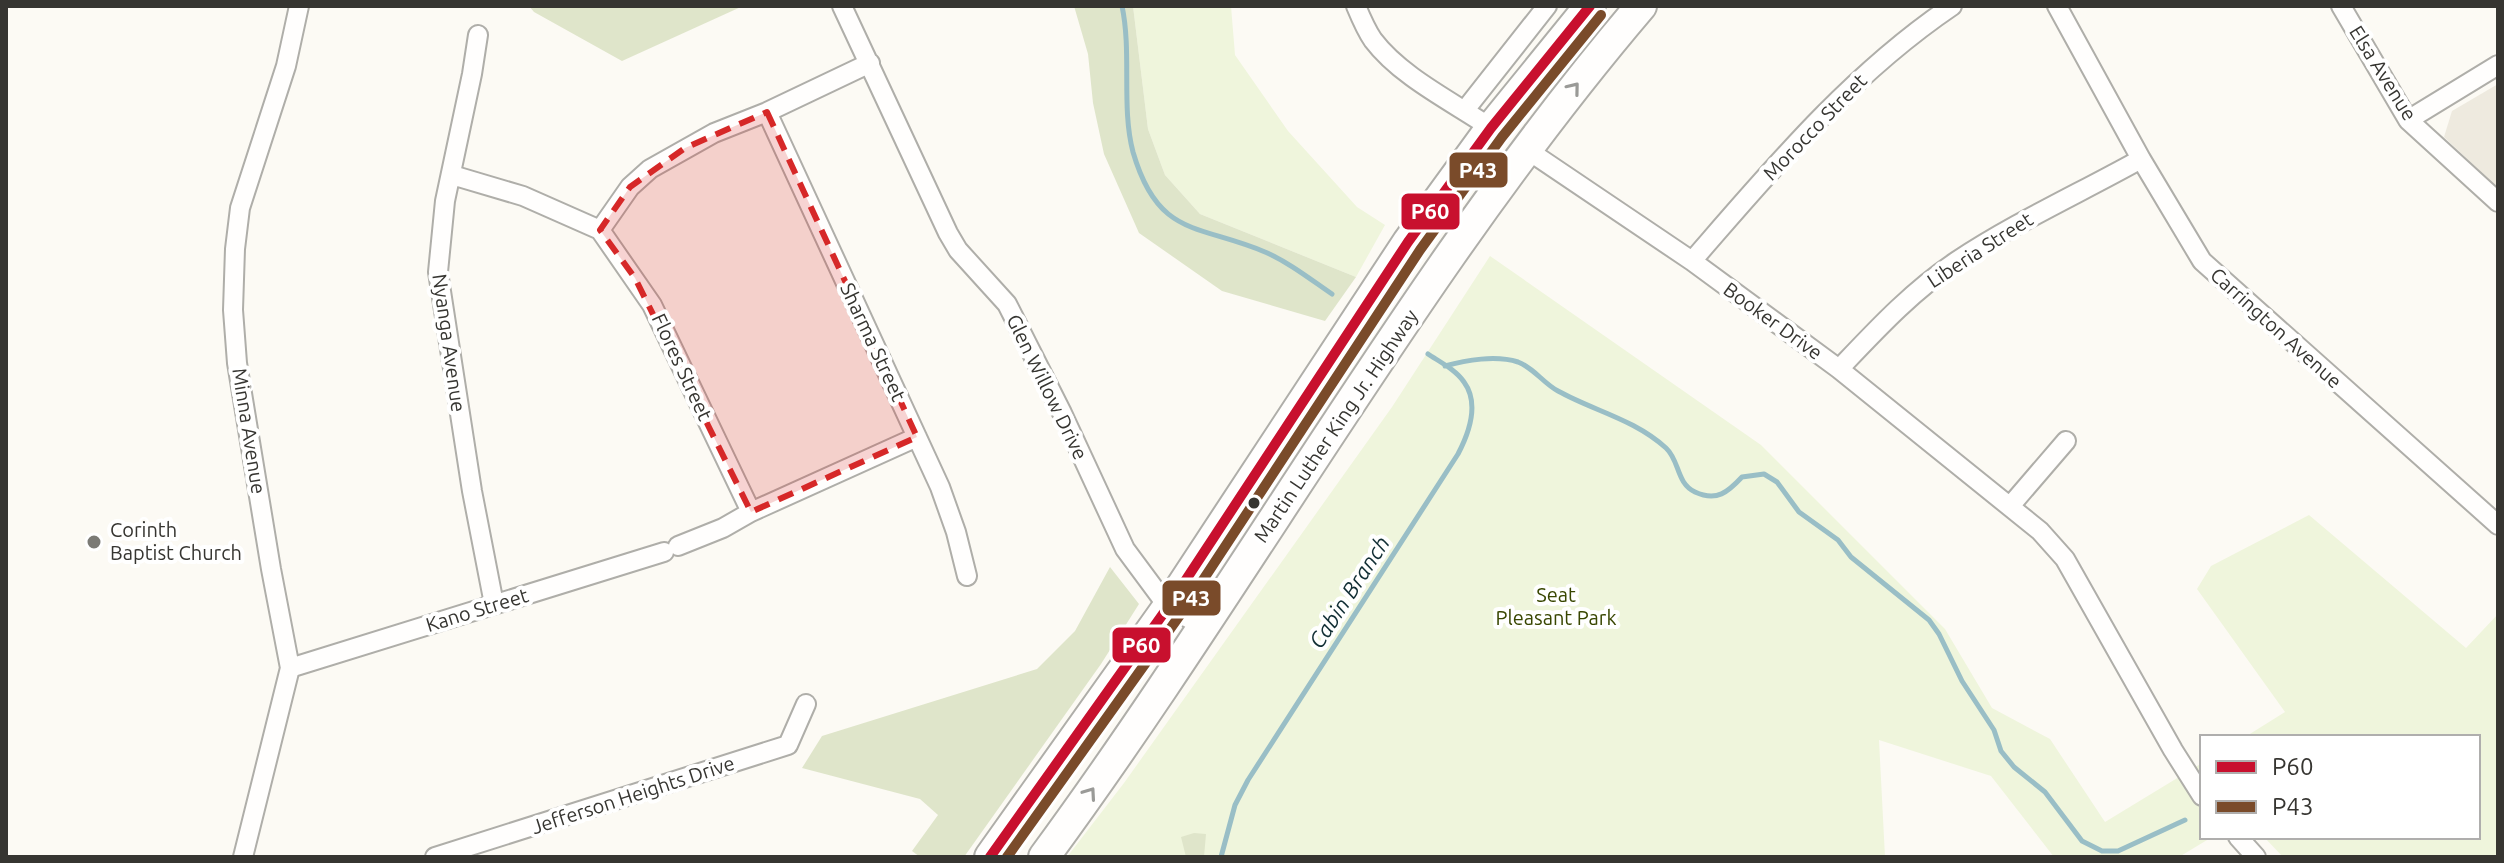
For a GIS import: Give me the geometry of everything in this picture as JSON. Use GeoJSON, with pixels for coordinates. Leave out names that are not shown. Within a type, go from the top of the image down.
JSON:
{"type":"FeatureCollection","features":[{"type":"Feature","properties":{"kind":"main road","name":"Martin Luther King Jr. Highway"},"geometry":{"type":"LineString","coordinates":[[990,857],[1168,607],[1408,242],[1491,128],[1590,6]]}},
{"type":"Feature","properties":{"kind":"main road"},"geometry":{"type":"LineString","coordinates":[[1526,149],[1517,141],[1515,123],[1525,106],[1607,6]]}},
{"type":"Feature","properties":{"kind":"main road","name":"Martin Luther King Jr. Highway"},"geometry":{"type":"LineString","coordinates":[[1044,857],[1106,770],[1445,262],[1526,149],[1641,6]]}},
{"type":"Feature","properties":{"kind":"main road"},"geometry":{"type":"LineString","coordinates":[[1374,370],[1375,345],[1387,314],[1488,165],[1494,146],[1491,128]]}},
{"type":"Feature","properties":{"kind":"street","name":"Minna Avenue"},"geometry":{"type":"LineString","coordinates":[[243,857],[290,668],[237,363],[233,295],[235,249],[240,208],[286,66],[299,6]]}},
{"type":"Feature","properties":{"kind":"street","name":"Glen Willow Drive"},"geometry":{"type":"LineString","coordinates":[[842,6],[948,233],[968,262],[1007,304],[1125,549],[1168,607],[1203,626]]}},
{"type":"Feature","properties":{"kind":"street"},"geometry":{"type":"LineString","coordinates":[[1356,6],[1371,38],[1387,56],[1491,128]]}},
{"type":"Feature","properties":{"kind":"street"},"geometry":{"type":"LineString","coordinates":[[1465,110],[1547,6]]}},
{"type":"Feature","properties":{"kind":"street","name":"Morocco Street"},"geometry":{"type":"LineString","coordinates":[[1692,261],[1781,159],[1843,95],[1885,56],[1952,6]]}},
{"type":"Feature","properties":{"kind":"street","name":"Carrington Avenue"},"geometry":{"type":"LineString","coordinates":[[2057,6],[2141,159],[2202,261],[2498,525]]}},
{"type":"Feature","properties":{"kind":"street","name":"Elsa Avenue"},"geometry":{"type":"LineString","coordinates":[[2341,6],[2408,120],[2498,202]]}},
{"type":"Feature","properties":{"kind":"street","name":"Nyanga Avenue"},"geometry":{"type":"LineString","coordinates":[[478,35],[440,238],[438,281],[494,604]]}},
{"type":"Feature","properties":{"kind":"street"},"geometry":{"type":"LineString","coordinates":[[452,175],[523,196],[600,230],[630,187],[650,169],[714,133],[767,112],[870,63]]}},
{"type":"Feature","properties":{"kind":"street"},"geometry":{"type":"LineString","coordinates":[[2408,120],[2498,65]]}},
{"type":"Feature","properties":{"kind":"street","name":"Sharma Street"},"geometry":{"type":"LineString","coordinates":[[767,112],[949,509],[967,576]]}},
{"type":"Feature","properties":{"kind":"street","name":"Booker Drive"},"geometry":{"type":"LineString","coordinates":[[1526,149],[1692,261],[1839,369],[2040,531],[2065,559],[2200,793]]}},
{"type":"Feature","properties":{"kind":"street","name":"Liberia Street"},"geometry":{"type":"LineString","coordinates":[[1839,369],[1907,300],[1956,262],[2023,220],[2141,159]]}},
{"type":"Feature","properties":{"kind":"street","name":"Flores Street"},"geometry":{"type":"LineString","coordinates":[[600,230],[652,305],[751,512]]}},
{"type":"Feature","properties":{"kind":"street","name":"Kano Street"},"geometry":{"type":"LineString","coordinates":[[290,668],[671,549],[723,528],[751,512],[917,437]]}},
{"type":"Feature","properties":{"kind":"street"},"geometry":{"type":"LineString","coordinates":[[2011,505],[2066,441]]}},
{"type":"Feature","properties":{"kind":"street","name":"Jefferson Heights Drive"},"geometry":{"type":"LineString","coordinates":[[435,857],[788,745],[806,704]]}},
{"type":"Feature","properties":{"kind":"street"},"geometry":{"type":"LineString","coordinates":[[2240,839],[2256,857]]}},
{"type":"Feature","properties":{"kind":"highlighted area"},"geometry":{"type":"Polygon","coordinates":[[[767,112],[917,437],[751,512],[635,278],[600,230],[630,187],[685,148],[767,112]]]}},
{"type":"Feature","properties":{"kind":"shaded area"},"geometry":{"type":"Polygon","coordinates":[[[2498,84],[2498,188],[2444,137],[2452,111],[2498,84]]]}},
{"type":"Feature","properties":{"kind":"green space"},"geometry":{"type":"Polygon","coordinates":[[[529,6],[743,6],[622,61],[534,12],[529,6]]]}},
{"type":"Feature","properties":{"kind":"green space"},"geometry":{"type":"Polygon","coordinates":[[[1074,6],[1133,6],[1148,129],[1165,175],[1200,214],[1356,277],[1325,321],[1222,291],[1139,233],[1104,154],[1093,103],[1088,54],[1074,6]]]}},
{"type":"Feature","properties":{"kind":"green space"},"geometry":{"type":"Polygon","coordinates":[[[1133,6],[1231,6],[1235,55],[1288,131],[1357,207],[1385,225],[1356,277],[1200,214],[1165,175],[1148,129],[1133,6]]]}},
{"type":"Feature","properties":{"kind":"green space","name":"Seat Pleasant Park"},"geometry":{"type":"Polygon","coordinates":[[[1490,256],[1761,445],[1945,629],[1992,708],[2050,739],[2105,822],[2200,764],[2200,839],[2209,839],[2179,857],[2054,857],[1991,776],[1879,740],[1885,857],[1067,857],[1124,783],[1392,407],[1490,256]]]}},
{"type":"Feature","properties":{"kind":"green space"},"geometry":{"type":"Polygon","coordinates":[[[2309,515],[2466,648],[2498,614],[2498,857],[2283,857],[2266,839],[2480,839],[2480,735],[2248,735],[2285,712],[2197,589],[2211,566],[2309,515]]]}},
{"type":"Feature","properties":{"kind":"green space"},"geometry":{"type":"Polygon","coordinates":[[[1110,567],[1139,604],[1101,664],[964,857],[920,857],[912,851],[938,815],[920,799],[802,768],[822,736],[1037,669],[1075,631],[1110,567]]]}},
{"type":"Feature","properties":{"kind":"green space"},"geometry":{"type":"Polygon","coordinates":[[[1194,833],[1206,834],[1204,857],[1186,857],[1181,837],[1194,833]]]}},
{"type":"Feature","properties":{"kind":"waterway","name":"Cabin Branch"},"geometry":{"type":"LineString","coordinates":[[1122,6],[1129,135],[1143,180],[1155,200],[1168,214],[1184,224],[1265,252],[1332,294]]}},
{"type":"Feature","properties":{"kind":"waterway","name":"Cabin Branch"},"geometry":{"type":"LineString","coordinates":[[1221,857],[1235,805],[1248,780],[1466,437],[1472,409],[1469,391],[1457,374],[1428,354]]}},
{"type":"Feature","properties":{"kind":"waterway"},"geometry":{"type":"LineString","coordinates":[[1445,366],[1472,360],[1518,362],[1558,391],[1627,422],[1654,438],[1670,453],[1684,483],[1703,495],[1722,494],[1742,477],[1764,474],[1777,482],[1799,512],[1838,540],[1851,557],[1929,620],[1962,681],[1994,730],[2001,751],[2014,767],[2045,792],[2082,841],[2102,851],[2118,851],[2185,820]]}},
{"type":"Feature","properties":{"kind":"transit line","name":"P60"},"geometry":{"type":"LineString","coordinates":[[990,857],[1168,607],[1408,242],[1491,128],[1590,6]]}},
{"type":"Feature","properties":{"kind":"transit line","name":"P43"},"geometry":{"type":"LineString","coordinates":[[1007,857],[1180,615],[1420,250],[1502,137],[1601,15]]}},
{"type":"Feature","properties":{"kind":"place","name":"Corinth Baptist Church"},"geometry":{"type":"Point","coordinates":[94,542]}}]}
